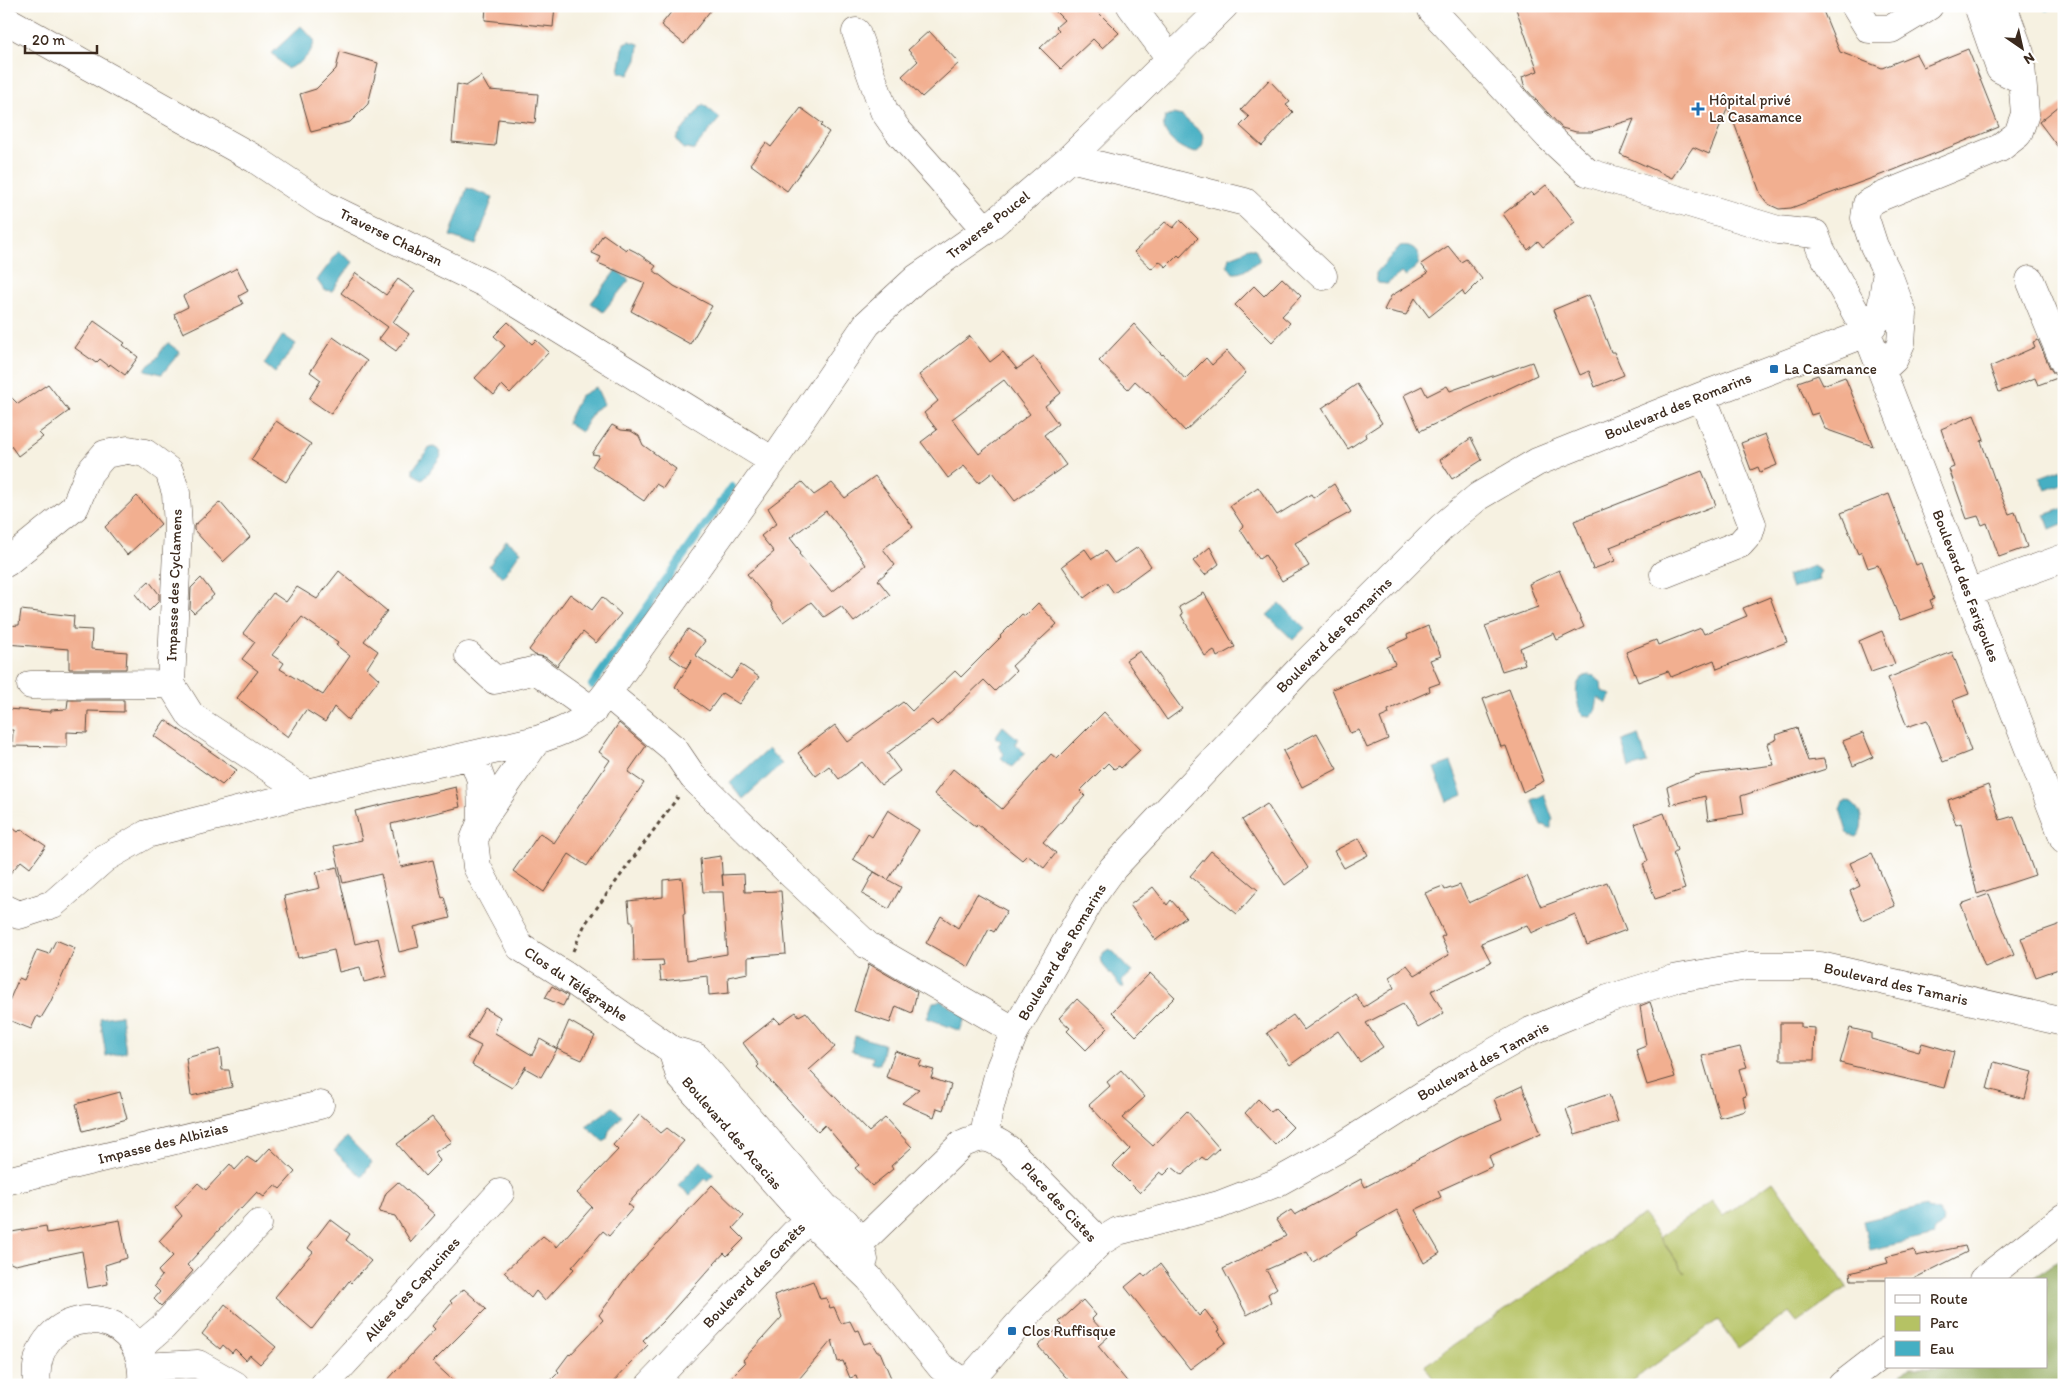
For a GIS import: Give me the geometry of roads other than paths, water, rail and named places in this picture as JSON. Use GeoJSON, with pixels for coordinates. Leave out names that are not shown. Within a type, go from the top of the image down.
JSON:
{"type":"FeatureCollection","features":[{"type":"Feature","properties":{"kind":"street"},"geometry":{"type":"LineString","coordinates":[[1131,6],[1170,58]]}},
{"type":"Feature","properties":{"kind":"street","name":"Traverse Poucel"},"geometry":{"type":"LineString","coordinates":[[6,909],[20,915],[53,904],[105,858],[148,834],[307,793],[537,740],[570,729],[600,702],[773,461],[867,324],[917,278],[986,230],[1070,158],[1224,6]]}},
{"type":"Feature","properties":{"kind":"street"},"geometry":{"type":"LineString","coordinates":[[1855,6],[1869,29],[1892,29],[1930,6]]}},
{"type":"Feature","properties":{"kind":"street"},"geometry":{"type":"LineString","coordinates":[[1978,6],[2000,69],[2022,80]]}},
{"type":"Feature","properties":{"kind":"street"},"geometry":{"type":"LineString","coordinates":[[1882,370],[1894,359],[1901,343],[1903,314],[1887,272],[1874,246],[1865,218],[1867,204],[2000,148],[2018,134],[2025,114],[2020,53],[2003,6]]}},
{"type":"Feature","properties":{"kind":"street","name":"Boulevard des Farigoules"},"geometry":{"type":"LineString","coordinates":[[1432,8],[1548,136],[1587,172],[1778,230],[1815,234],[1821,250],[1867,333],[2064,839]]}},
{"type":"Feature","properties":{"kind":"street","name":"Traverse Chabran"},"geometry":{"type":"LineString","coordinates":[[6,20],[255,159],[324,205],[486,284],[773,461]]}},
{"type":"Feature","properties":{"kind":"street"},"geometry":{"type":"LineString","coordinates":[[856,32],[884,111],[898,131],[986,230]]}},
{"type":"Feature","properties":{"kind":"street"},"geometry":{"type":"LineString","coordinates":[[1070,158],[1245,202],[1323,276]]}},
{"type":"Feature","properties":{"kind":"street"},"geometry":{"type":"LineString","coordinates":[[1867,333],[1880,316],[1887,272]]}},
{"type":"Feature","properties":{"kind":"street"},"geometry":{"type":"LineString","coordinates":[[2030,280],[2064,362]]}},
{"type":"Feature","properties":{"kind":"street","name":"Boulevard des Romarins"},"geometry":{"type":"LineString","coordinates":[[984,1137],[1000,1068],[1015,1031],[1092,897],[1114,868],[1301,668],[1442,527],[1479,496],[1537,462],[1867,333]]}},
{"type":"Feature","properties":{"kind":"street"},"geometry":{"type":"LineString","coordinates":[[1664,574],[1740,544],[1749,534],[1752,524],[1702,396]]}},
{"type":"Feature","properties":{"kind":"street","name":"Impasse des Cyclamens"},"geometry":{"type":"LineString","coordinates":[[6,564],[74,507],[89,473],[105,454],[128,450],[145,453],[169,471],[176,493],[178,527],[171,684]]}},
{"type":"Feature","properties":{"kind":"street"},"geometry":{"type":"LineString","coordinates":[[1968,593],[2064,558]]}},
{"type":"Feature","properties":{"kind":"street"},"geometry":{"type":"LineString","coordinates":[[469,656],[496,680],[536,670],[600,702],[674,749],[693,777],[866,945],[1015,1031]]}},
{"type":"Feature","properties":{"kind":"street"},"geometry":{"type":"LineString","coordinates":[[32,685],[171,684],[191,716],[307,793]]}},
{"type":"Feature","properties":{"kind":"street","name":"Clos du Télégraphe"},"geometry":{"type":"LineString","coordinates":[[537,740],[482,820],[474,840],[478,867],[520,948],[563,974],[672,1050]]}},
{"type":"Feature","properties":{"kind":"street","name":"Clos du Télégraphe"},"geometry":{"type":"LineString","coordinates":[[472,755],[481,780],[482,820]]}},
{"type":"Feature","properties":{"kind":"street","name":"Boulevard des Tamaris"},"geometry":{"type":"LineString","coordinates":[[1100,1242],[1118,1231],[1219,1205],[1276,1183],[1341,1148],[1448,1079],[1531,1031],[1608,999],[1673,979],[1747,966],[1820,966],[2064,1022]]}},
{"type":"Feature","properties":{"kind":"street","name":"Boulevard des Acacias"},"geometry":{"type":"LineString","coordinates":[[672,1050],[696,1057],[817,1213],[941,1367],[966,1384]]}},
{"type":"Feature","properties":{"kind":"street","name":"Impasse des Albizias"},"geometry":{"type":"LineString","coordinates":[[6,1181],[320,1105]]}},
{"type":"Feature","properties":{"kind":"street"},"geometry":{"type":"LineString","coordinates":[[860,1243],[962,1144],[975,1138],[984,1137]]}},
{"type":"Feature","properties":{"kind":"street","name":"Place des Cistes"},"geometry":{"type":"LineString","coordinates":[[966,1384],[1032,1309],[1100,1242],[1008,1149],[994,1139],[984,1137]]}},
{"type":"Feature","properties":{"kind":"street","name":"Allées des Capucines"},"geometry":{"type":"LineString","coordinates":[[324,1385],[500,1192]]}},
{"type":"Feature","properties":{"kind":"street","name":"Boulevard des Acacias"},"geometry":{"type":"LineString","coordinates":[[817,1213],[845,1222],[860,1243],[869,1278]]}},
{"type":"Feature","properties":{"kind":"street","name":"Boulevard des Genêts"},"geometry":{"type":"LineString","coordinates":[[650,1385],[817,1213]]}},
{"type":"Feature","properties":{"kind":"street"},"geometry":{"type":"LineString","coordinates":[[1987,1278],[2064,1217]]}},
{"type":"Feature","properties":{"kind":"street"},"geometry":{"type":"LineString","coordinates":[[141,1367],[163,1327],[258,1224]]}},
{"type":"Feature","properties":{"kind":"street"},"geometry":{"type":"LineString","coordinates":[[37,1385],[35,1370],[40,1350],[52,1334],[69,1323],[88,1319],[108,1322],[125,1333],[141,1367]]}},
{"type":"Feature","properties":{"kind":"street"},"geometry":{"type":"LineString","coordinates":[[1842,1385],[1885,1352]]}},
{"type":"Feature","properties":{"kind":"street"},"geometry":{"type":"LineString","coordinates":[[141,1367],[198,1364],[235,1385]]}},
{"type":"Feature","properties":{"kind":"water"},"geometry":{"type":"Polygon","coordinates":[[[301,26],[315,41],[305,58],[287,69],[272,53],[301,26]]]}},
{"type":"Feature","properties":{"kind":"water"},"geometry":{"type":"Polygon","coordinates":[[[629,41],[639,44],[639,46],[637,60],[629,75],[619,72],[624,43],[629,41]]]}},
{"type":"Feature","properties":{"kind":"water"},"geometry":{"type":"Polygon","coordinates":[[[703,104],[720,118],[693,151],[689,148],[683,149],[676,138],[703,104]]]}},
{"type":"Feature","properties":{"kind":"water"},"geometry":{"type":"Polygon","coordinates":[[[1173,114],[1182,116],[1202,133],[1203,144],[1196,153],[1177,145],[1167,135],[1164,129],[1166,116],[1173,114]]]}},
{"type":"Feature","properties":{"kind":"water"},"geometry":{"type":"Polygon","coordinates":[[[467,188],[493,197],[476,245],[450,236],[467,188]]]}},
{"type":"Feature","properties":{"kind":"water"},"geometry":{"type":"Polygon","coordinates":[[[1400,246],[1409,246],[1415,250],[1419,257],[1418,265],[1406,276],[1401,273],[1387,284],[1378,283],[1376,273],[1400,246]]]}},
{"type":"Feature","properties":{"kind":"water"},"geometry":{"type":"Polygon","coordinates":[[[1248,247],[1255,249],[1259,261],[1244,271],[1233,273],[1227,265],[1230,257],[1243,252],[1248,247]]]}},
{"type":"Feature","properties":{"kind":"water"},"geometry":{"type":"Polygon","coordinates":[[[339,251],[353,262],[332,291],[324,290],[317,280],[339,251]]]}},
{"type":"Feature","properties":{"kind":"water"},"geometry":{"type":"Polygon","coordinates":[[[616,270],[629,280],[603,312],[591,303],[616,270]]]}},
{"type":"Feature","properties":{"kind":"water"},"geometry":{"type":"Polygon","coordinates":[[[283,335],[296,344],[275,373],[264,364],[283,335]]]}},
{"type":"Feature","properties":{"kind":"water"},"geometry":{"type":"Polygon","coordinates":[[[168,343],[180,352],[162,374],[145,370],[156,359],[168,343]]]}},
{"type":"Feature","properties":{"kind":"water"},"geometry":{"type":"Polygon","coordinates":[[[596,387],[604,404],[594,410],[581,432],[567,423],[580,396],[596,387]]]}},
{"type":"Feature","properties":{"kind":"water"},"geometry":{"type":"Polygon","coordinates":[[[434,447],[440,451],[441,456],[422,480],[413,473],[413,469],[429,448],[434,447]]]}},
{"type":"Feature","properties":{"kind":"water"},"geometry":{"type":"Polygon","coordinates":[[[2064,468],[2064,483],[2046,490],[2040,477],[2064,468]]]}},
{"type":"Feature","properties":{"kind":"water"},"geometry":{"type":"Polygon","coordinates":[[[2064,508],[2064,527],[2062,524],[2050,529],[2045,515],[2064,508]]]}},
{"type":"Feature","properties":{"kind":"water"},"geometry":{"type":"Polygon","coordinates":[[[506,540],[521,551],[503,577],[489,566],[506,540]]]}},
{"type":"Feature","properties":{"kind":"water"},"geometry":{"type":"Polygon","coordinates":[[[1813,566],[1821,571],[1818,576],[1819,580],[1792,589],[1787,576],[1813,566]]]}},
{"type":"Feature","properties":{"kind":"water"},"geometry":{"type":"Polygon","coordinates":[[[1280,603],[1305,628],[1293,640],[1267,615],[1280,603]]]}},
{"type":"Feature","properties":{"kind":"water"},"geometry":{"type":"Polygon","coordinates":[[[1588,675],[1595,676],[1601,682],[1602,691],[1612,695],[1606,704],[1598,697],[1595,713],[1590,716],[1582,715],[1576,692],[1579,681],[1588,675]]]}},
{"type":"Feature","properties":{"kind":"water"},"geometry":{"type":"Polygon","coordinates":[[[1003,726],[1018,739],[1015,744],[1025,753],[1012,767],[1001,758],[1004,754],[998,746],[1001,741],[995,737],[1003,726]]]}},
{"type":"Feature","properties":{"kind":"water"},"geometry":{"type":"Polygon","coordinates":[[[1639,735],[1647,763],[1629,768],[1622,741],[1639,735]]]}},
{"type":"Feature","properties":{"kind":"water"},"geometry":{"type":"Polygon","coordinates":[[[768,749],[782,764],[743,799],[730,783],[768,749]]]}},
{"type":"Feature","properties":{"kind":"water"},"geometry":{"type":"Polygon","coordinates":[[[1451,762],[1463,795],[1447,802],[1434,768],[1451,762]]]}},
{"type":"Feature","properties":{"kind":"water"},"geometry":{"type":"Polygon","coordinates":[[[1544,795],[1553,820],[1551,828],[1544,825],[1541,826],[1532,800],[1544,795]]]}},
{"type":"Feature","properties":{"kind":"water"},"geometry":{"type":"Polygon","coordinates":[[[1847,801],[1856,807],[1861,816],[1861,827],[1856,837],[1849,835],[1847,832],[1840,809],[1843,802],[1847,801]]]}},
{"type":"Feature","properties":{"kind":"water"},"geometry":{"type":"Polygon","coordinates":[[[1109,949],[1132,972],[1122,981],[1124,987],[1121,987],[1103,965],[1100,958],[1109,949]]]}},
{"type":"Feature","properties":{"kind":"water"},"geometry":{"type":"Polygon","coordinates":[[[941,1001],[966,1016],[960,1031],[927,1018],[933,1002],[941,1001]]]}},
{"type":"Feature","properties":{"kind":"water"},"geometry":{"type":"Polygon","coordinates":[[[121,1015],[126,1052],[106,1056],[100,1018],[121,1015]]]}},
{"type":"Feature","properties":{"kind":"water"},"geometry":{"type":"Polygon","coordinates":[[[855,1036],[884,1044],[880,1064],[872,1062],[873,1057],[851,1051],[855,1036]]]}},
{"type":"Feature","properties":{"kind":"water"},"geometry":{"type":"Polygon","coordinates":[[[613,1107],[622,1116],[609,1131],[604,1142],[586,1126],[613,1107]]]}},
{"type":"Feature","properties":{"kind":"water"},"geometry":{"type":"Polygon","coordinates":[[[347,1137],[372,1162],[362,1177],[334,1151],[347,1137]]]}},
{"type":"Feature","properties":{"kind":"water"},"geometry":{"type":"Polygon","coordinates":[[[701,1161],[714,1174],[708,1180],[705,1179],[690,1195],[678,1185],[701,1161]]]}},
{"type":"Feature","properties":{"kind":"water"},"geometry":{"type":"Polygon","coordinates":[[[1927,1206],[1929,1209],[1938,1212],[1943,1219],[1942,1225],[1934,1232],[1935,1235],[1870,1250],[1863,1221],[1927,1206]]]}},
{"type":"Feature","properties":{"kind":"waterway"},"geometry":{"type":"LineString","coordinates":[[592,685],[732,487]]}},
{"type":"Feature","properties":{"kind":"place","name":"Hôpital privé La Casamance"},"geometry":{"type":"Point","coordinates":[1698,109]}},
{"type":"Feature","properties":{"kind":"place","name":"La Casamance"},"geometry":{"type":"Point","coordinates":[1774,369]}},
{"type":"Feature","properties":{"kind":"place","name":"Clos Ruffisque"},"geometry":{"type":"Point","coordinates":[1012,1331]}}]}
